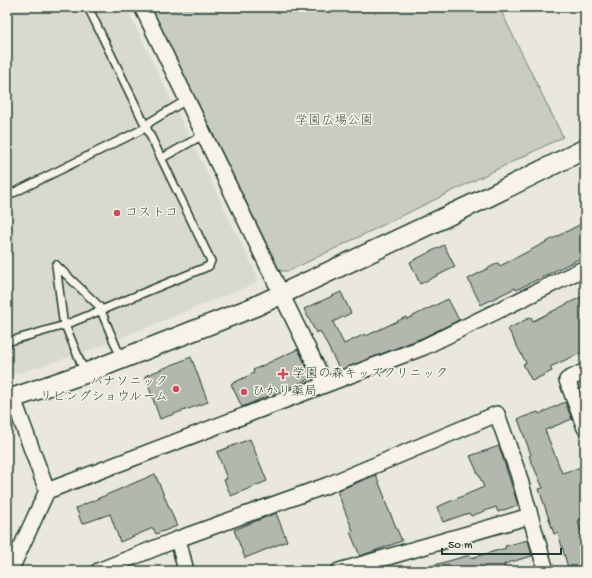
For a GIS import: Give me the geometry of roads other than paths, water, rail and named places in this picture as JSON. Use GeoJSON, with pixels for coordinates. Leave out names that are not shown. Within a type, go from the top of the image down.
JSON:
{"type":"FeatureCollection","features":[{"type":"Feature","properties":{"kind":"street"},"geometry":{"type":"LineString","coordinates":[[142,7],[205,134],[325,384]]}},
{"type":"Feature","properties":{"kind":"street"},"geometry":{"type":"LineString","coordinates":[[46,491],[10,399],[86,373],[282,294],[505,189],[585,149]]}},
{"type":"Feature","properties":{"kind":"street"},"geometry":{"type":"LineString","coordinates":[[10,571],[46,491],[424,347],[585,268]]}},
{"type":"Feature","properties":{"kind":"street"},"geometry":{"type":"LineString","coordinates":[[585,372],[567,380],[585,428]]}},
{"type":"Feature","properties":{"kind":"street"},"geometry":{"type":"LineString","coordinates":[[98,571],[178,539],[328,485],[497,414],[546,571]]}},
{"type":"Feature","properties":{"kind":"street"},"geometry":{"type":"LineString","coordinates":[[339,571],[530,516]]}},
{"type":"Feature","properties":{"kind":"street"},"geometry":{"type":"LineString","coordinates":[[178,539],[186,571]]}},
{"type":"Feature","properties":{"kind":"lane"},"geometry":{"type":"LineString","coordinates":[[7,342],[65,325],[101,311],[209,266],[211,261],[162,158],[145,128],[88,7]]}},
{"type":"Feature","properties":{"kind":"lane"},"geometry":{"type":"LineString","coordinates":[[7,196],[145,128],[150,122],[188,99]]}},
{"type":"Feature","properties":{"kind":"lane"},"geometry":{"type":"LineString","coordinates":[[162,158],[205,134]]}},
{"type":"Feature","properties":{"kind":"lane"},"geometry":{"type":"LineString","coordinates":[[86,373],[65,325],[56,265],[99,306],[121,359]]}},
{"type":"Feature","properties":{"kind":"place","name":"コストコ"},"geometry":{"type":"Point","coordinates":[117,213]}},
{"type":"Feature","properties":{"kind":"place","name":"学園の森キッズクリニック"},"geometry":{"type":"Point","coordinates":[283,374]}},
{"type":"Feature","properties":{"kind":"place","name":"パナソニック リビングショウルーム"},"geometry":{"type":"Point","coordinates":[176,389]}},
{"type":"Feature","properties":{"kind":"place","name":"ひかり薬局"},"geometry":{"type":"Point","coordinates":[244,392]}},
{"type":"Feature","properties":{"kind":"park label","name":"学園広場公園"},"geometry":{"type":"Point","coordinates":[334,121]}}]}
